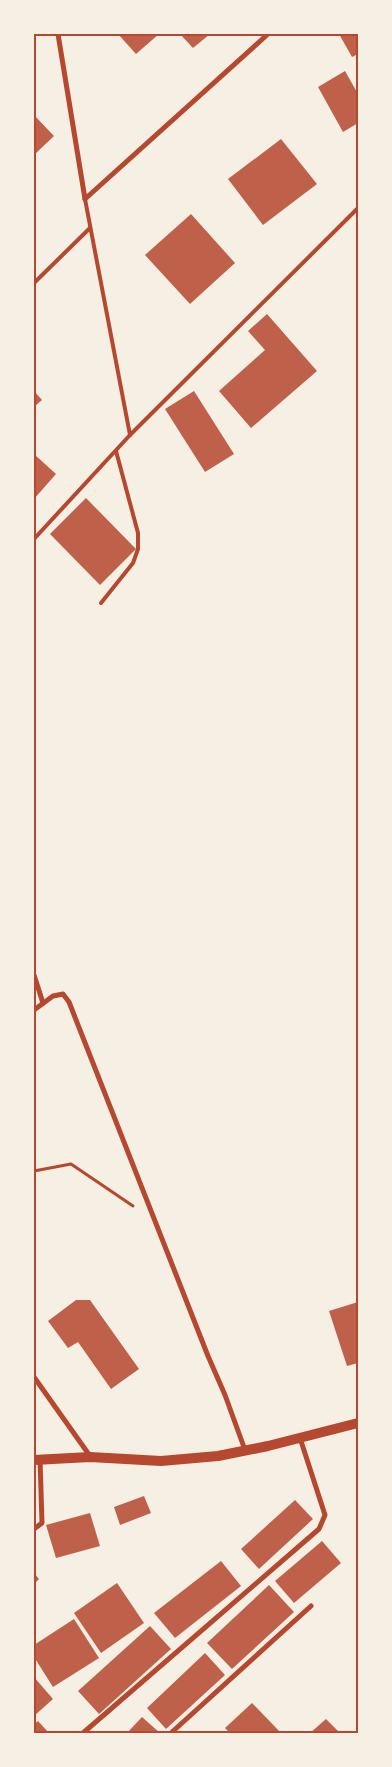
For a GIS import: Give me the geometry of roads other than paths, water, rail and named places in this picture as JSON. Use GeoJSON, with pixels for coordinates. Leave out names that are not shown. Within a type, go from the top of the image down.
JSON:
{"type":"FeatureCollection","features":[{"type":"Feature","properties":{"kind":"main road"},"geometry":{"type":"LineString","coordinates":[[37,1459],[90,1457],[161,1461],[218,1456],[358,1423]]}},
{"type":"Feature","properties":{"kind":"street"},"geometry":{"type":"LineString","coordinates":[[58,34],[85,199]]}},
{"type":"Feature","properties":{"kind":"street"},"geometry":{"type":"LineString","coordinates":[[85,199],[268,34]]}},
{"type":"Feature","properties":{"kind":"street"},"geometry":{"type":"LineString","coordinates":[[34,975],[44,1003]]}},
{"type":"Feature","properties":{"kind":"street"},"geometry":{"type":"LineString","coordinates":[[34,1010],[53,996],[63,994],[69,1002],[245,1451]]}},
{"type":"Feature","properties":{"kind":"street"},"geometry":{"type":"LineString","coordinates":[[34,1377],[90,1457]]}},
{"type":"Feature","properties":{"kind":"street"},"geometry":{"type":"LineString","coordinates":[[83,1733],[319,1529],[325,1515],[300,1438]]}},
{"type":"Feature","properties":{"kind":"street"},"geometry":{"type":"LineString","coordinates":[[34,1529],[42,1523],[37,1459]]}},
{"type":"Feature","properties":{"kind":"street"},"geometry":{"type":"LineString","coordinates":[[171,1733],[311,1606]]}},
{"type":"Feature","properties":{"kind":"lane"},"geometry":{"type":"LineString","coordinates":[[85,199],[130,435]]}},
{"type":"Feature","properties":{"kind":"lane"},"geometry":{"type":"LineString","coordinates":[[34,539],[130,435],[358,208]]}},
{"type":"Feature","properties":{"kind":"lane"},"geometry":{"type":"LineString","coordinates":[[34,283],[90,228]]}},
{"type":"Feature","properties":{"kind":"lane"},"geometry":{"type":"LineString","coordinates":[[100,604],[133,563],[138,549],[138,533],[116,450]]}}]}
